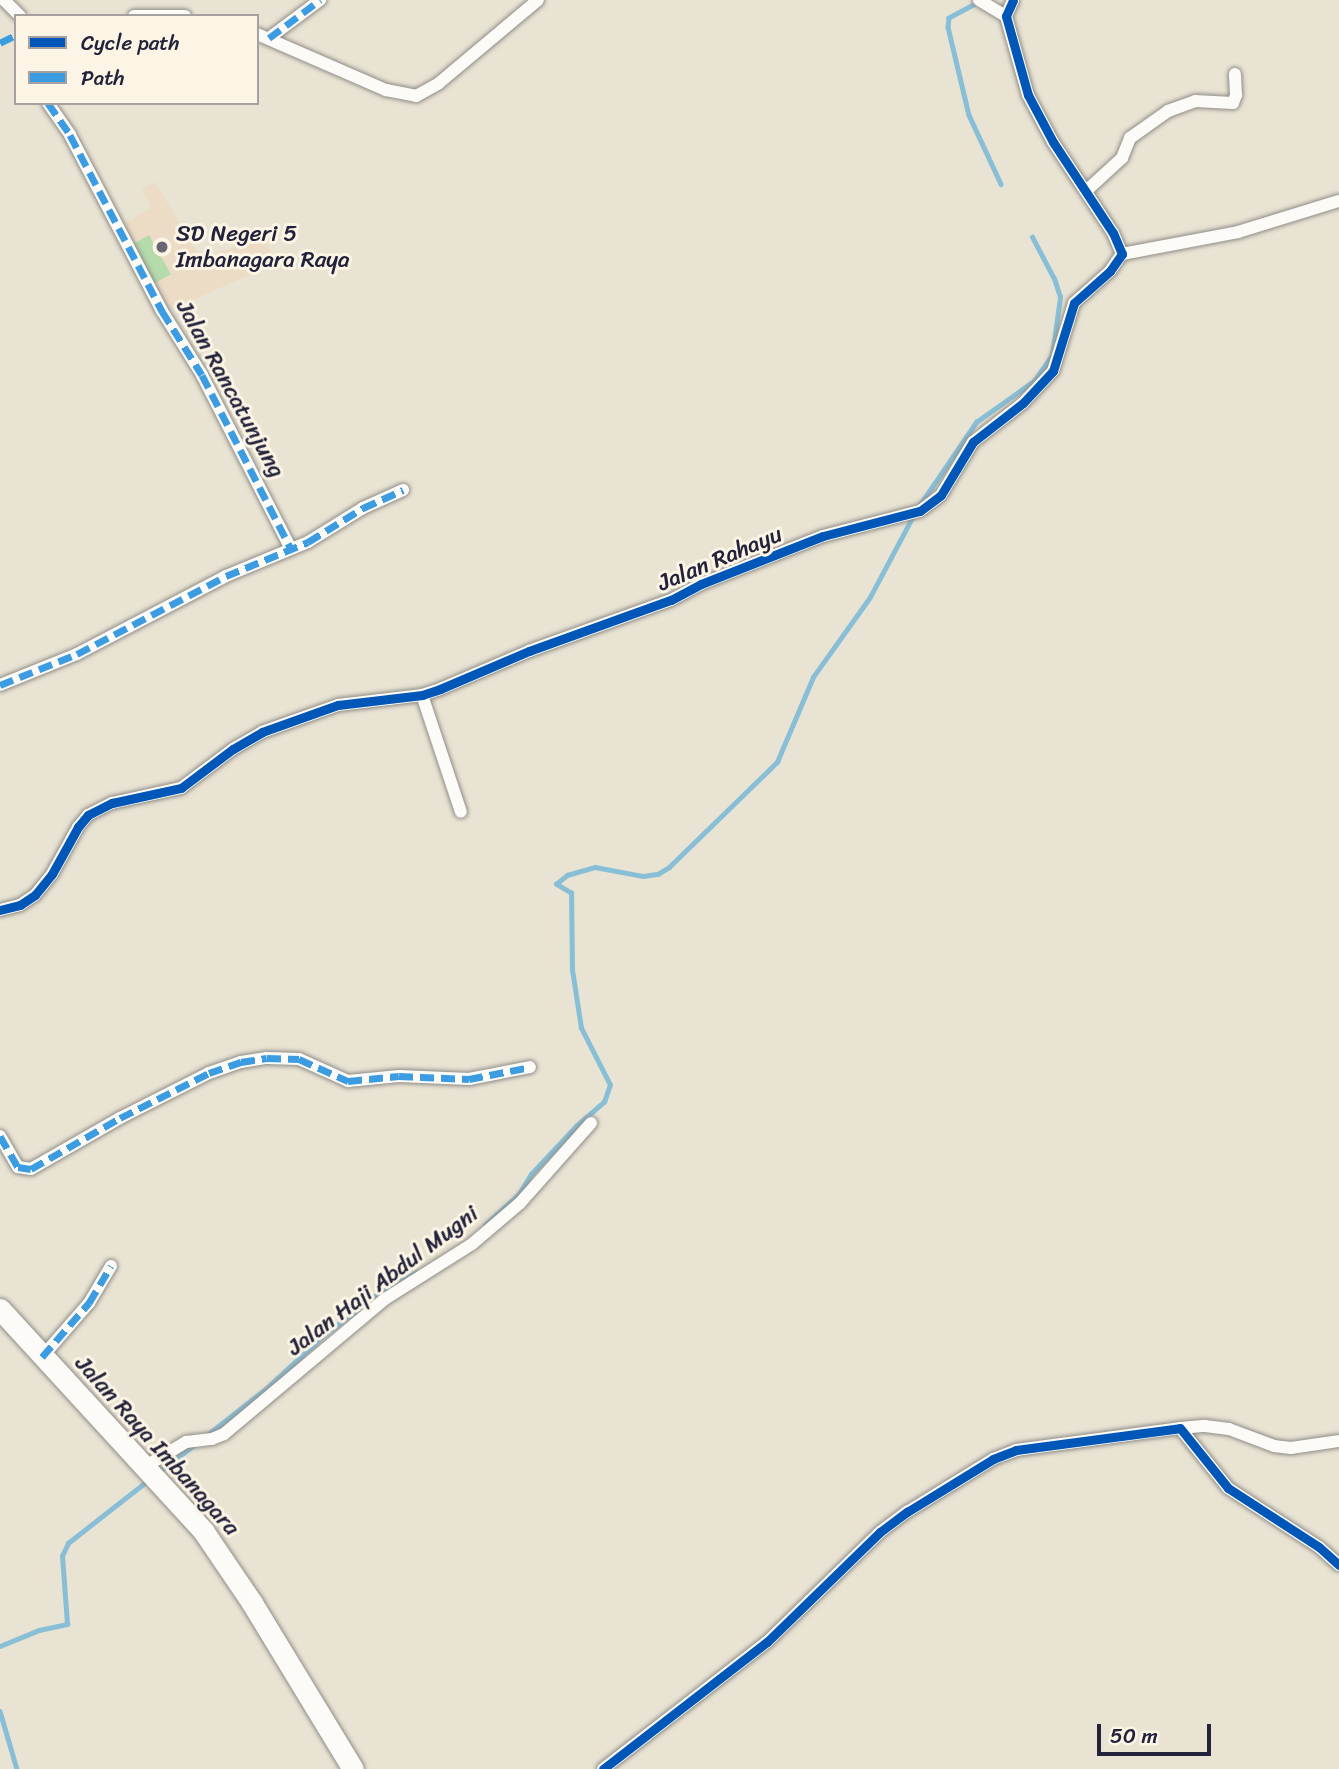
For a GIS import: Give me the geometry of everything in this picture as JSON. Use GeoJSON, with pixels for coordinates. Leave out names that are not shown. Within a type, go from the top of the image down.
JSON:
{"type":"FeatureCollection","features":[{"type":"Feature","properties":{"kind":"highway","name":"Jalan Raya Imbanagara"},"geometry":{"type":"LineString","coordinates":[[0,1309],[204,1532],[253,1603],[353,1769]]}},
{"type":"Feature","properties":{"kind":"street"},"geometry":{"type":"LineString","coordinates":[[4,0],[18,14]]}},
{"type":"Feature","properties":{"kind":"street"},"geometry":{"type":"LineString","coordinates":[[263,36],[320,0]]}},
{"type":"Feature","properties":{"kind":"street"},"geometry":{"type":"LineString","coordinates":[[263,36],[386,90],[416,96],[439,82],[538,0]]}},
{"type":"Feature","properties":{"kind":"street"},"geometry":{"type":"LineString","coordinates":[[1013,0],[1006,16],[1016,60],[1039,120],[1113,233],[1122,254],[1238,232],[1339,201]]}},
{"type":"Feature","properties":{"kind":"street"},"geometry":{"type":"LineString","coordinates":[[982,2],[1006,16]]}},
{"type":"Feature","properties":{"kind":"street"},"geometry":{"type":"LineString","coordinates":[[1086,191],[1122,158],[1130,138],[1168,111],[1195,101],[1233,103],[1236,74]]}},
{"type":"Feature","properties":{"kind":"street","name":"Jalan Rancatunjung"},"geometry":{"type":"LineString","coordinates":[[49,105],[70,135],[162,311],[202,374],[291,549]]}},
{"type":"Feature","properties":{"kind":"street","name":"Jalan Rahayu"},"geometry":{"type":"LineString","coordinates":[[0,910],[20,905],[35,895],[52,874],[78,827],[98,808],[181,788],[245,741],[293,720],[354,701],[422,695],[529,651],[671,600],[701,584],[823,536],[914,513],[941,495],[973,442],[1023,403],[1053,371],[1074,303],[1110,271],[1122,254]]}},
{"type":"Feature","properties":{"kind":"street"},"geometry":{"type":"LineString","coordinates":[[0,685],[77,654],[226,576],[308,542],[363,508],[403,490]]}},
{"type":"Feature","properties":{"kind":"street"},"geometry":{"type":"LineString","coordinates":[[422,695],[461,813]]}},
{"type":"Feature","properties":{"kind":"street"},"geometry":{"type":"LineString","coordinates":[[0,1136],[18,1167],[31,1169],[120,1118],[209,1073],[241,1062],[267,1058],[299,1059],[348,1082],[399,1076],[470,1079],[530,1067]]}},
{"type":"Feature","properties":{"kind":"street","name":"Jalan Haji Abdul Mugni"},"geometry":{"type":"LineString","coordinates":[[152,1473],[191,1440],[212,1439],[224,1434],[386,1299],[472,1244],[520,1203],[591,1123]]}},
{"type":"Feature","properties":{"kind":"street"},"geometry":{"type":"LineString","coordinates":[[42,1357],[89,1303],[111,1266]]}},
{"type":"Feature","properties":{"kind":"street"},"geometry":{"type":"LineString","coordinates":[[603,1769],[767,1642],[880,1532],[993,1459],[1040,1445],[1124,1438],[1205,1426],[1229,1429],[1274,1446],[1291,1448],[1339,1441]]}},
{"type":"Feature","properties":{"kind":"street"},"geometry":{"type":"LineString","coordinates":[[1180,1428],[1228,1488],[1320,1547],[1339,1566]]}},
{"type":"Feature","properties":{"kind":"shaded area","name":"SD Negeri 5 Imbanagara Raya"},"geometry":{"type":"Polygon","coordinates":[[[155,182],[202,260],[263,234],[276,264],[164,312],[118,227],[151,208],[142,189],[155,182]]]}},
{"type":"Feature","properties":{"kind":"green space"},"geometry":{"type":"Polygon","coordinates":[[[149,235],[171,274],[152,285],[130,246],[149,235]]]}},
{"type":"Feature","properties":{"kind":"waterway"},"geometry":{"type":"LineString","coordinates":[[979,2],[949,18],[948,27],[969,115],[1001,184]]}},
{"type":"Feature","properties":{"kind":"waterway"},"geometry":{"type":"LineString","coordinates":[[919,506],[976,422],[1034,381],[1052,355],[1060,297],[1054,279],[1032,237]]}},
{"type":"Feature","properties":{"kind":"waterway"},"geometry":{"type":"LineString","coordinates":[[485,1225],[519,1194],[531,1174],[576,1126],[604,1102],[610,1085],[581,1028],[572,970],[571,893],[556,884],[567,875],[595,867],[643,876],[658,874],[669,867],[777,762],[813,677],[870,597],[913,516]]}},
{"type":"Feature","properties":{"kind":"waterway"},"geometry":{"type":"LineString","coordinates":[[207,1435],[268,1387],[324,1335],[380,1292],[417,1272]]}},
{"type":"Feature","properties":{"kind":"waterway"},"geometry":{"type":"LineString","coordinates":[[157,1473],[194,1445]]}},
{"type":"Feature","properties":{"kind":"waterway"},"geometry":{"type":"LineString","coordinates":[[0,1646],[39,1630],[67,1624],[62,1556],[68,1543],[147,1481]]}},
{"type":"Feature","properties":{"kind":"waterway"},"geometry":{"type":"LineString","coordinates":[[0,1711],[17,1769]]}},
{"type":"Feature","properties":{"kind":"marked path"},"geometry":{"type":"LineString","coordinates":[[269,38],[320,0]]}},
{"type":"Feature","properties":{"kind":"marked path"},"geometry":{"type":"LineString","coordinates":[[0,43],[14,36]]}},
{"type":"Feature","properties":{"kind":"marked path"},"geometry":{"type":"LineString","coordinates":[[49,105],[70,135],[162,311],[202,375],[291,549]]}},
{"type":"Feature","properties":{"kind":"marked path"},"geometry":{"type":"LineString","coordinates":[[0,685],[77,654],[226,576],[308,542],[363,508],[403,490]]}},
{"type":"Feature","properties":{"kind":"marked path"},"geometry":{"type":"LineString","coordinates":[[0,1136],[18,1167],[31,1169],[120,1118],[209,1073],[241,1062],[267,1058],[299,1059],[348,1081],[399,1076],[469,1079],[530,1067]]}},
{"type":"Feature","properties":{"kind":"marked path"},"geometry":{"type":"LineString","coordinates":[[42,1357],[89,1303],[111,1266]]}},
{"type":"Feature","properties":{"kind":"cycle path"},"geometry":{"type":"LineString","coordinates":[[0,910],[20,905],[35,895],[52,874],[78,827],[88,815],[112,803],[181,788],[233,749],[262,732],[338,705],[422,695],[440,689],[529,651],[671,600],[701,584],[823,536],[920,511],[941,495],[973,442],[1023,403],[1053,371],[1074,303],[1110,271],[1122,254],[1113,233],[1053,142],[1028,95],[1006,16],[1013,0]]}},
{"type":"Feature","properties":{"kind":"cycle path"},"geometry":{"type":"LineString","coordinates":[[603,1769],[767,1642],[880,1532],[907,1512],[993,1459],[1016,1450],[1180,1428],[1228,1488],[1319,1547],[1339,1565]]}},
{"type":"Feature","properties":{"kind":"place","name":"SD Negeri 5 Imbanagara Raya"},"geometry":{"type":"Point","coordinates":[162,247]}}]}
